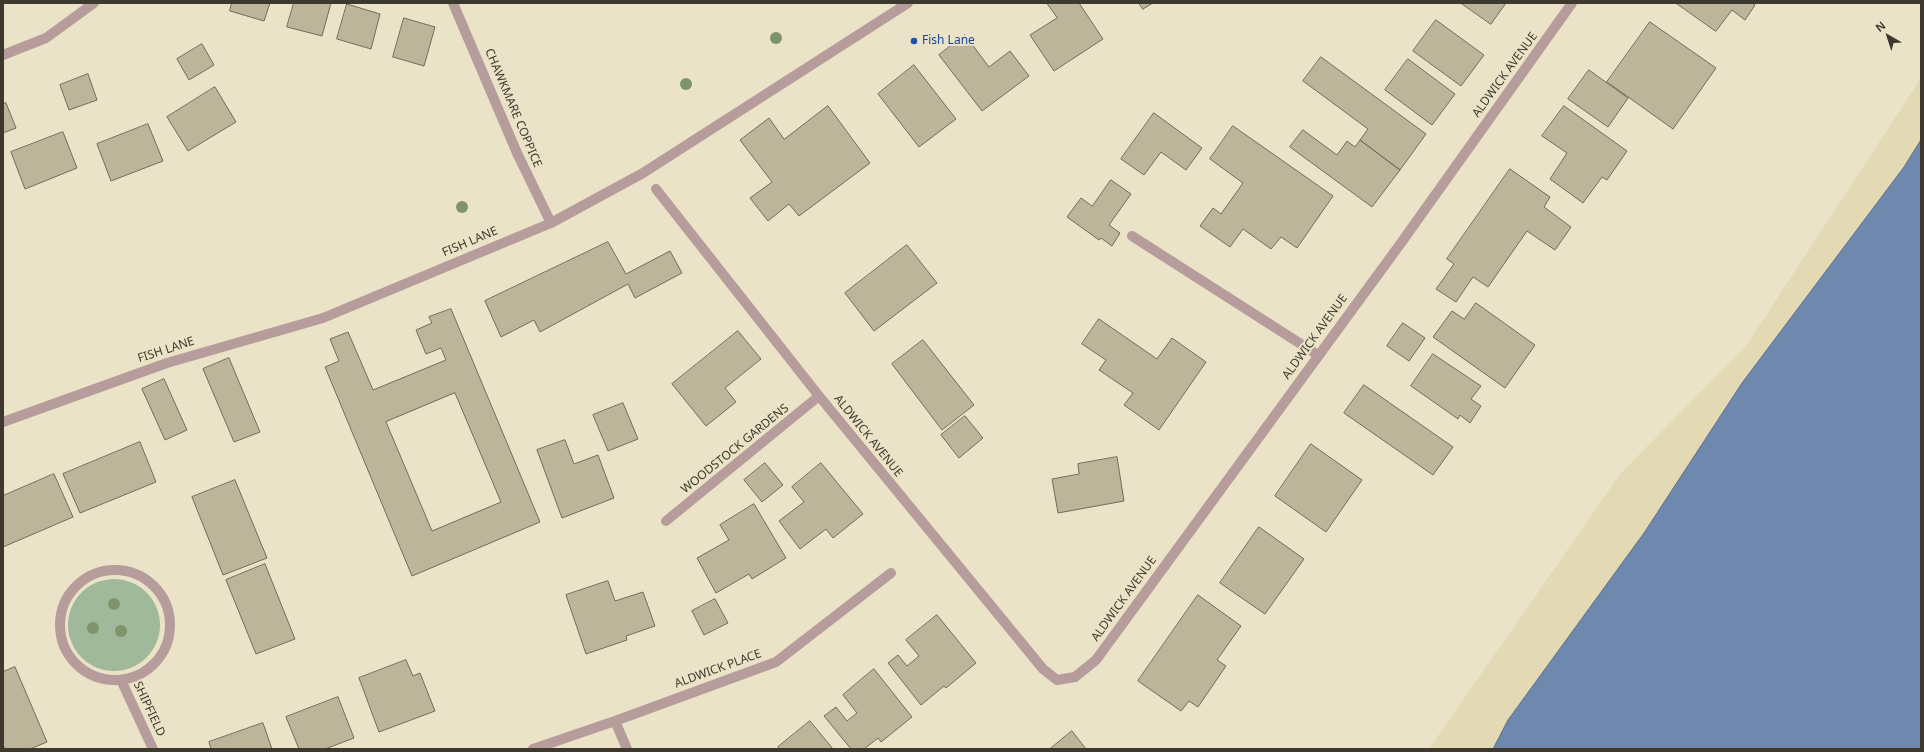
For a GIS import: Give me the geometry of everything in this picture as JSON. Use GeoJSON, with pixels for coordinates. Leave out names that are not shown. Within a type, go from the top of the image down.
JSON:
{"type":"FeatureCollection","features":[{"type":"Feature","properties":{"kind":"street"},"geometry":{"type":"LineString","coordinates":[[3,55],[46,38],[93,3]]}},
{"type":"Feature","properties":{"kind":"street","name":"CHAWKMARE COPPICE"},"geometry":{"type":"LineString","coordinates":[[453,3],[517,153],[552,223]]}},
{"type":"Feature","properties":{"kind":"street","name":"FISH LANE"},"geometry":{"type":"LineString","coordinates":[[3,422],[166,363],[323,318],[552,223],[643,173],[908,3]]}},
{"type":"Feature","properties":{"kind":"street","name":"ALDWICK AVENUE"},"geometry":{"type":"LineString","coordinates":[[656,189],[820,396],[1042,669],[1057,680],[1075,677],[1096,660],[1572,3]]}},
{"type":"Feature","properties":{"kind":"street"},"geometry":{"type":"LineString","coordinates":[[1132,236],[1318,355]]}},
{"type":"Feature","properties":{"kind":"street","name":"WOODSTOCK GARDENS"},"geometry":{"type":"LineString","coordinates":[[666,521],[820,396]]}},
{"type":"Feature","properties":{"kind":"street","name":"SHIPFIELD"},"geometry":{"type":"LineString","coordinates":[[116,570],[134,573],[150,582],[162,596],[169,613],[170,632],[165,650],[154,665],[139,675],[121,680],[103,680],[86,673],[72,661],[63,646],[59,628],[61,610],[69,594],[82,580],[98,572],[116,570]]}},
{"type":"Feature","properties":{"kind":"street","name":"ALDWICK PLACE"},"geometry":{"type":"LineString","coordinates":[[533,749],[776,662],[891,573]]}},
{"type":"Feature","properties":{"kind":"street","name":"SHIPFIELD"},"geometry":{"type":"LineString","coordinates":[[121,680],[153,749]]}},
{"type":"Feature","properties":{"kind":"street"},"geometry":{"type":"LineString","coordinates":[[614,721],[627,749]]}},
{"type":"Feature","properties":{"kind":"green space"},"geometry":{"type":"Polygon","coordinates":[[[114,579],[132,582],[147,592],[157,607],[160,625],[157,643],[147,658],[132,668],[114,671],[96,668],[81,658],[71,643],[68,625],[71,607],[81,592],[96,582],[114,579]]]}},
{"type":"Feature","properties":{"kind":"sand"},"geometry":{"type":"Polygon","coordinates":[[[1921,78],[1921,462],[1731,749],[1429,749],[1621,473],[1746,346],[1921,78]]]}},
{"type":"Feature","properties":{"kind":"water"},"geometry":{"type":"Polygon","coordinates":[[[1921,140],[1921,749],[1493,749],[1508,720],[1644,533],[1742,383],[1904,167],[1921,140]]]}},
{"type":"Feature","properties":{"kind":"building"},"geometry":{"type":"Polygon","coordinates":[[[232,3],[270,3],[264,21],[230,11],[232,3]]]}},
{"type":"Feature","properties":{"kind":"building"},"geometry":{"type":"Polygon","coordinates":[[[294,3],[331,3],[322,36],[287,27],[294,3]]]}},
{"type":"Feature","properties":{"kind":"building"},"geometry":{"type":"Polygon","coordinates":[[[1047,3],[1079,3],[1103,39],[1054,71],[1030,35],[1057,18],[1047,3]]]}},
{"type":"Feature","properties":{"kind":"building"},"geometry":{"type":"Polygon","coordinates":[[[1139,3],[1153,3],[1143,9],[1139,3]]]}},
{"type":"Feature","properties":{"kind":"building"},"geometry":{"type":"Polygon","coordinates":[[[1461,3],[1506,3],[1491,24],[1461,3]]]}},
{"type":"Feature","properties":{"kind":"building"},"geometry":{"type":"Polygon","coordinates":[[[1676,3],[1752,3],[1755,5],[1745,20],[1732,10],[1716,31],[1676,3]]]}},
{"type":"Feature","properties":{"kind":"building"},"geometry":{"type":"Polygon","coordinates":[[[347,4],[380,14],[371,49],[337,39],[347,4]]]}},
{"type":"Feature","properties":{"kind":"building"},"geometry":{"type":"Polygon","coordinates":[[[404,18],[435,27],[424,66],[393,57],[404,18]]]}},
{"type":"Feature","properties":{"kind":"building"},"geometry":{"type":"Polygon","coordinates":[[[1436,20],[1484,55],[1461,86],[1413,51],[1436,20]]]}},
{"type":"Feature","properties":{"kind":"building"},"geometry":{"type":"Polygon","coordinates":[[[1650,22],[1716,68],[1673,129],[1607,82],[1650,22]]]}},
{"type":"Feature","properties":{"kind":"building"},"geometry":{"type":"Polygon","coordinates":[[[965,35],[989,67],[1010,51],[1029,76],[982,111],[939,55],[965,35]]]}},
{"type":"Feature","properties":{"kind":"building"},"geometry":{"type":"Polygon","coordinates":[[[202,44],[214,65],[189,80],[177,59],[202,44]]]}},
{"type":"Feature","properties":{"kind":"building"},"geometry":{"type":"Polygon","coordinates":[[[1321,57],[1426,134],[1400,170],[1360,140],[1368,129],[1303,81],[1321,57]]]}},
{"type":"Feature","properties":{"kind":"building"},"geometry":{"type":"Polygon","coordinates":[[[1408,59],[1455,94],[1432,125],[1385,90],[1408,59]]]}},
{"type":"Feature","properties":{"kind":"building"},"geometry":{"type":"Polygon","coordinates":[[[914,65],[956,119],[919,147],[878,94],[914,65]]]}},
{"type":"Feature","properties":{"kind":"building"},"geometry":{"type":"Polygon","coordinates":[[[1589,70],[1628,98],[1608,127],[1568,99],[1589,70]]]}},
{"type":"Feature","properties":{"kind":"building"},"geometry":{"type":"Polygon","coordinates":[[[88,74],[97,100],[69,110],[60,85],[88,74]]]}},
{"type":"Feature","properties":{"kind":"building"},"geometry":{"type":"Polygon","coordinates":[[[215,87],[236,122],[188,151],[167,117],[215,87]]]}},
{"type":"Feature","properties":{"kind":"building"},"geometry":{"type":"Polygon","coordinates":[[[6,103],[16,128],[3,133],[3,104],[6,103]]]}},
{"type":"Feature","properties":{"kind":"building"},"geometry":{"type":"Polygon","coordinates":[[[828,106],[870,163],[799,216],[789,204],[768,221],[750,198],[772,182],[740,140],[769,118],[784,139],[828,106]]]}},
{"type":"Feature","properties":{"kind":"building"},"geometry":{"type":"Polygon","coordinates":[[[1564,106],[1627,151],[1607,180],[1602,177],[1583,203],[1550,179],[1567,153],[1542,136],[1564,106]]]}},
{"type":"Feature","properties":{"kind":"building"},"geometry":{"type":"Polygon","coordinates":[[[1154,113],[1202,148],[1186,170],[1161,152],[1144,175],[1121,159],[1154,113]]]}},
{"type":"Feature","properties":{"kind":"building"},"geometry":{"type":"Polygon","coordinates":[[[148,124],[163,161],[111,181],[97,144],[148,124]]]}},
{"type":"Feature","properties":{"kind":"building"},"geometry":{"type":"Polygon","coordinates":[[[1233,126],[1333,196],[1297,248],[1281,237],[1271,249],[1243,229],[1230,247],[1200,226],[1213,208],[1221,214],[1243,183],[1210,159],[1233,126]]]}},
{"type":"Feature","properties":{"kind":"building"},"geometry":{"type":"Polygon","coordinates":[[[1303,130],[1337,155],[1347,141],[1355,147],[1360,140],[1400,170],[1372,207],[1290,147],[1303,130]]]}},
{"type":"Feature","properties":{"kind":"building"},"geometry":{"type":"Polygon","coordinates":[[[63,132],[77,168],[25,189],[11,152],[63,132]]]}},
{"type":"Feature","properties":{"kind":"building"},"geometry":{"type":"Polygon","coordinates":[[[1510,169],[1550,197],[1544,207],[1571,227],[1555,250],[1527,231],[1488,287],[1473,277],[1456,302],[1436,289],[1454,264],[1447,259],[1510,169]]]}},
{"type":"Feature","properties":{"kind":"building"},"geometry":{"type":"Polygon","coordinates":[[[1111,180],[1131,194],[1109,225],[1120,233],[1112,246],[1101,238],[1099,240],[1067,217],[1081,198],[1092,206],[1111,180]]]}},
{"type":"Feature","properties":{"kind":"building"},"geometry":{"type":"Polygon","coordinates":[[[608,242],[626,274],[670,251],[682,273],[635,298],[628,284],[540,332],[534,320],[501,337],[485,301],[608,242]]]}},
{"type":"Feature","properties":{"kind":"building"},"geometry":{"type":"Polygon","coordinates":[[[907,245],[937,283],[874,331],[845,293],[907,245]]]}},
{"type":"Feature","properties":{"kind":"building"},"geometry":{"type":"Polygon","coordinates":[[[1476,303],[1535,345],[1505,388],[1433,337],[1452,311],[1464,319],[1476,303]]]}},
{"type":"Feature","properties":{"kind":"building"},"geometry":{"type":"Polygon","coordinates":[[[451,309],[540,522],[412,576],[325,367],[339,361],[330,339],[348,332],[373,390],[446,360],[441,348],[426,354],[416,330],[432,323],[429,317],[451,309]],[[455,393],[386,422],[432,531],[501,502],[455,393]]]}},
{"type":"Feature","properties":{"kind":"building"},"geometry":{"type":"Polygon","coordinates":[[[1099,319],[1157,359],[1172,338],[1206,362],[1159,430],[1124,405],[1133,393],[1099,370],[1106,360],[1082,344],[1099,319]]]}},
{"type":"Feature","properties":{"kind":"building"},"geometry":{"type":"Polygon","coordinates":[[[1403,323],[1425,338],[1409,361],[1387,346],[1403,323]]]}},
{"type":"Feature","properties":{"kind":"building"},"geometry":{"type":"Polygon","coordinates":[[[738,331],[761,359],[725,388],[736,402],[706,426],[672,384],[738,331]]]}},
{"type":"Feature","properties":{"kind":"building"},"geometry":{"type":"Polygon","coordinates":[[[923,340],[974,405],[942,430],[892,364],[923,340]]]}},
{"type":"Feature","properties":{"kind":"building"},"geometry":{"type":"Polygon","coordinates":[[[1433,354],[1481,386],[1471,399],[1481,406],[1470,423],[1460,415],[1458,419],[1411,386],[1433,354]]]}},
{"type":"Feature","properties":{"kind":"building"},"geometry":{"type":"Polygon","coordinates":[[[229,358],[260,432],[234,442],[203,369],[229,358]]]}},
{"type":"Feature","properties":{"kind":"building"},"geometry":{"type":"Polygon","coordinates":[[[164,379],[187,430],[165,440],[142,389],[164,379]]]}},
{"type":"Feature","properties":{"kind":"building"},"geometry":{"type":"Polygon","coordinates":[[[1364,385],[1453,447],[1433,475],[1344,413],[1364,385]]]}},
{"type":"Feature","properties":{"kind":"building"},"geometry":{"type":"Polygon","coordinates":[[[623,403],[638,439],[608,451],[593,415],[623,403]]]}},
{"type":"Feature","properties":{"kind":"building"},"geometry":{"type":"Polygon","coordinates":[[[965,416],[983,438],[959,458],[941,435],[965,416]]]}},
{"type":"Feature","properties":{"kind":"building"},"geometry":{"type":"Polygon","coordinates":[[[565,440],[574,464],[598,455],[614,498],[562,518],[537,450],[565,440]]]}},
{"type":"Feature","properties":{"kind":"building"},"geometry":{"type":"Polygon","coordinates":[[[140,442],[156,482],[80,513],[63,474],[140,442]]]}},
{"type":"Feature","properties":{"kind":"building"},"geometry":{"type":"Polygon","coordinates":[[[1311,444],[1362,480],[1326,532],[1275,496],[1311,444]]]}},
{"type":"Feature","properties":{"kind":"building"},"geometry":{"type":"Polygon","coordinates":[[[1117,457],[1124,501],[1058,513],[1052,479],[1079,474],[1078,464],[1117,457]]]}},
{"type":"Feature","properties":{"kind":"building"},"geometry":{"type":"Polygon","coordinates":[[[765,463],[783,485],[762,502],[744,480],[765,463]]]}},
{"type":"Feature","properties":{"kind":"building"},"geometry":{"type":"Polygon","coordinates":[[[821,463],[863,514],[833,538],[826,529],[800,549],[779,521],[804,502],[792,487],[821,463]]]}},
{"type":"Feature","properties":{"kind":"building"},"geometry":{"type":"Polygon","coordinates":[[[54,474],[73,517],[3,547],[3,496],[54,474]]]}},
{"type":"Feature","properties":{"kind":"building"},"geometry":{"type":"Polygon","coordinates":[[[235,480],[267,558],[223,575],[192,497],[235,480]]]}},
{"type":"Feature","properties":{"kind":"building"},"geometry":{"type":"Polygon","coordinates":[[[754,504],[786,558],[752,579],[749,574],[716,593],[697,558],[729,540],[720,525],[754,504]]]}},
{"type":"Feature","properties":{"kind":"building"},"geometry":{"type":"Polygon","coordinates":[[[1259,527],[1304,559],[1265,614],[1220,583],[1259,527]]]}},
{"type":"Feature","properties":{"kind":"building"},"geometry":{"type":"Polygon","coordinates":[[[265,564],[295,639],[256,654],[226,580],[265,564]]]}},
{"type":"Feature","properties":{"kind":"building"},"geometry":{"type":"Polygon","coordinates":[[[608,581],[615,601],[643,592],[655,626],[626,636],[627,640],[586,654],[566,595],[608,581]]]}},
{"type":"Feature","properties":{"kind":"building"},"geometry":{"type":"Polygon","coordinates":[[[1198,595],[1241,626],[1217,660],[1226,666],[1198,707],[1189,701],[1181,711],[1138,681],[1198,595]]]}},
{"type":"Feature","properties":{"kind":"building"},"geometry":{"type":"Polygon","coordinates":[[[715,599],[728,623],[704,635],[692,611],[715,599]]]}},
{"type":"Feature","properties":{"kind":"building"},"geometry":{"type":"Polygon","coordinates":[[[937,615],[976,663],[946,688],[944,686],[921,705],[888,663],[898,655],[907,666],[919,656],[906,640],[937,615]]]}},
{"type":"Feature","properties":{"kind":"building"},"geometry":{"type":"Polygon","coordinates":[[[406,660],[413,676],[420,673],[435,711],[379,732],[359,678],[406,660]]]}},
{"type":"Feature","properties":{"kind":"building"},"geometry":{"type":"Polygon","coordinates":[[[15,667],[47,742],[30,749],[5,749],[3,745],[3,672],[15,667]]]}},
{"type":"Feature","properties":{"kind":"building"},"geometry":{"type":"Polygon","coordinates":[[[874,669],[912,717],[881,742],[878,738],[864,749],[851,749],[824,716],[836,707],[847,721],[857,713],[843,695],[874,669]]]}},
{"type":"Feature","properties":{"kind":"building"},"geometry":{"type":"Polygon","coordinates":[[[338,697],[354,738],[325,749],[299,749],[286,717],[338,697]]]}},
{"type":"Feature","properties":{"kind":"building"},"geometry":{"type":"Polygon","coordinates":[[[810,721],[833,749],[780,749],[778,747],[810,721]]]}},
{"type":"Feature","properties":{"kind":"building"},"geometry":{"type":"Polygon","coordinates":[[[263,723],[272,749],[211,749],[209,742],[263,723]]]}},
{"type":"Feature","properties":{"kind":"building"},"geometry":{"type":"Polygon","coordinates":[[[1072,731],[1086,749],[1050,749],[1072,731]]]}},
{"type":"Feature","properties":{"kind":"place","name":"Fish Lane"},"geometry":{"type":"Point","coordinates":[914,41]}}]}
